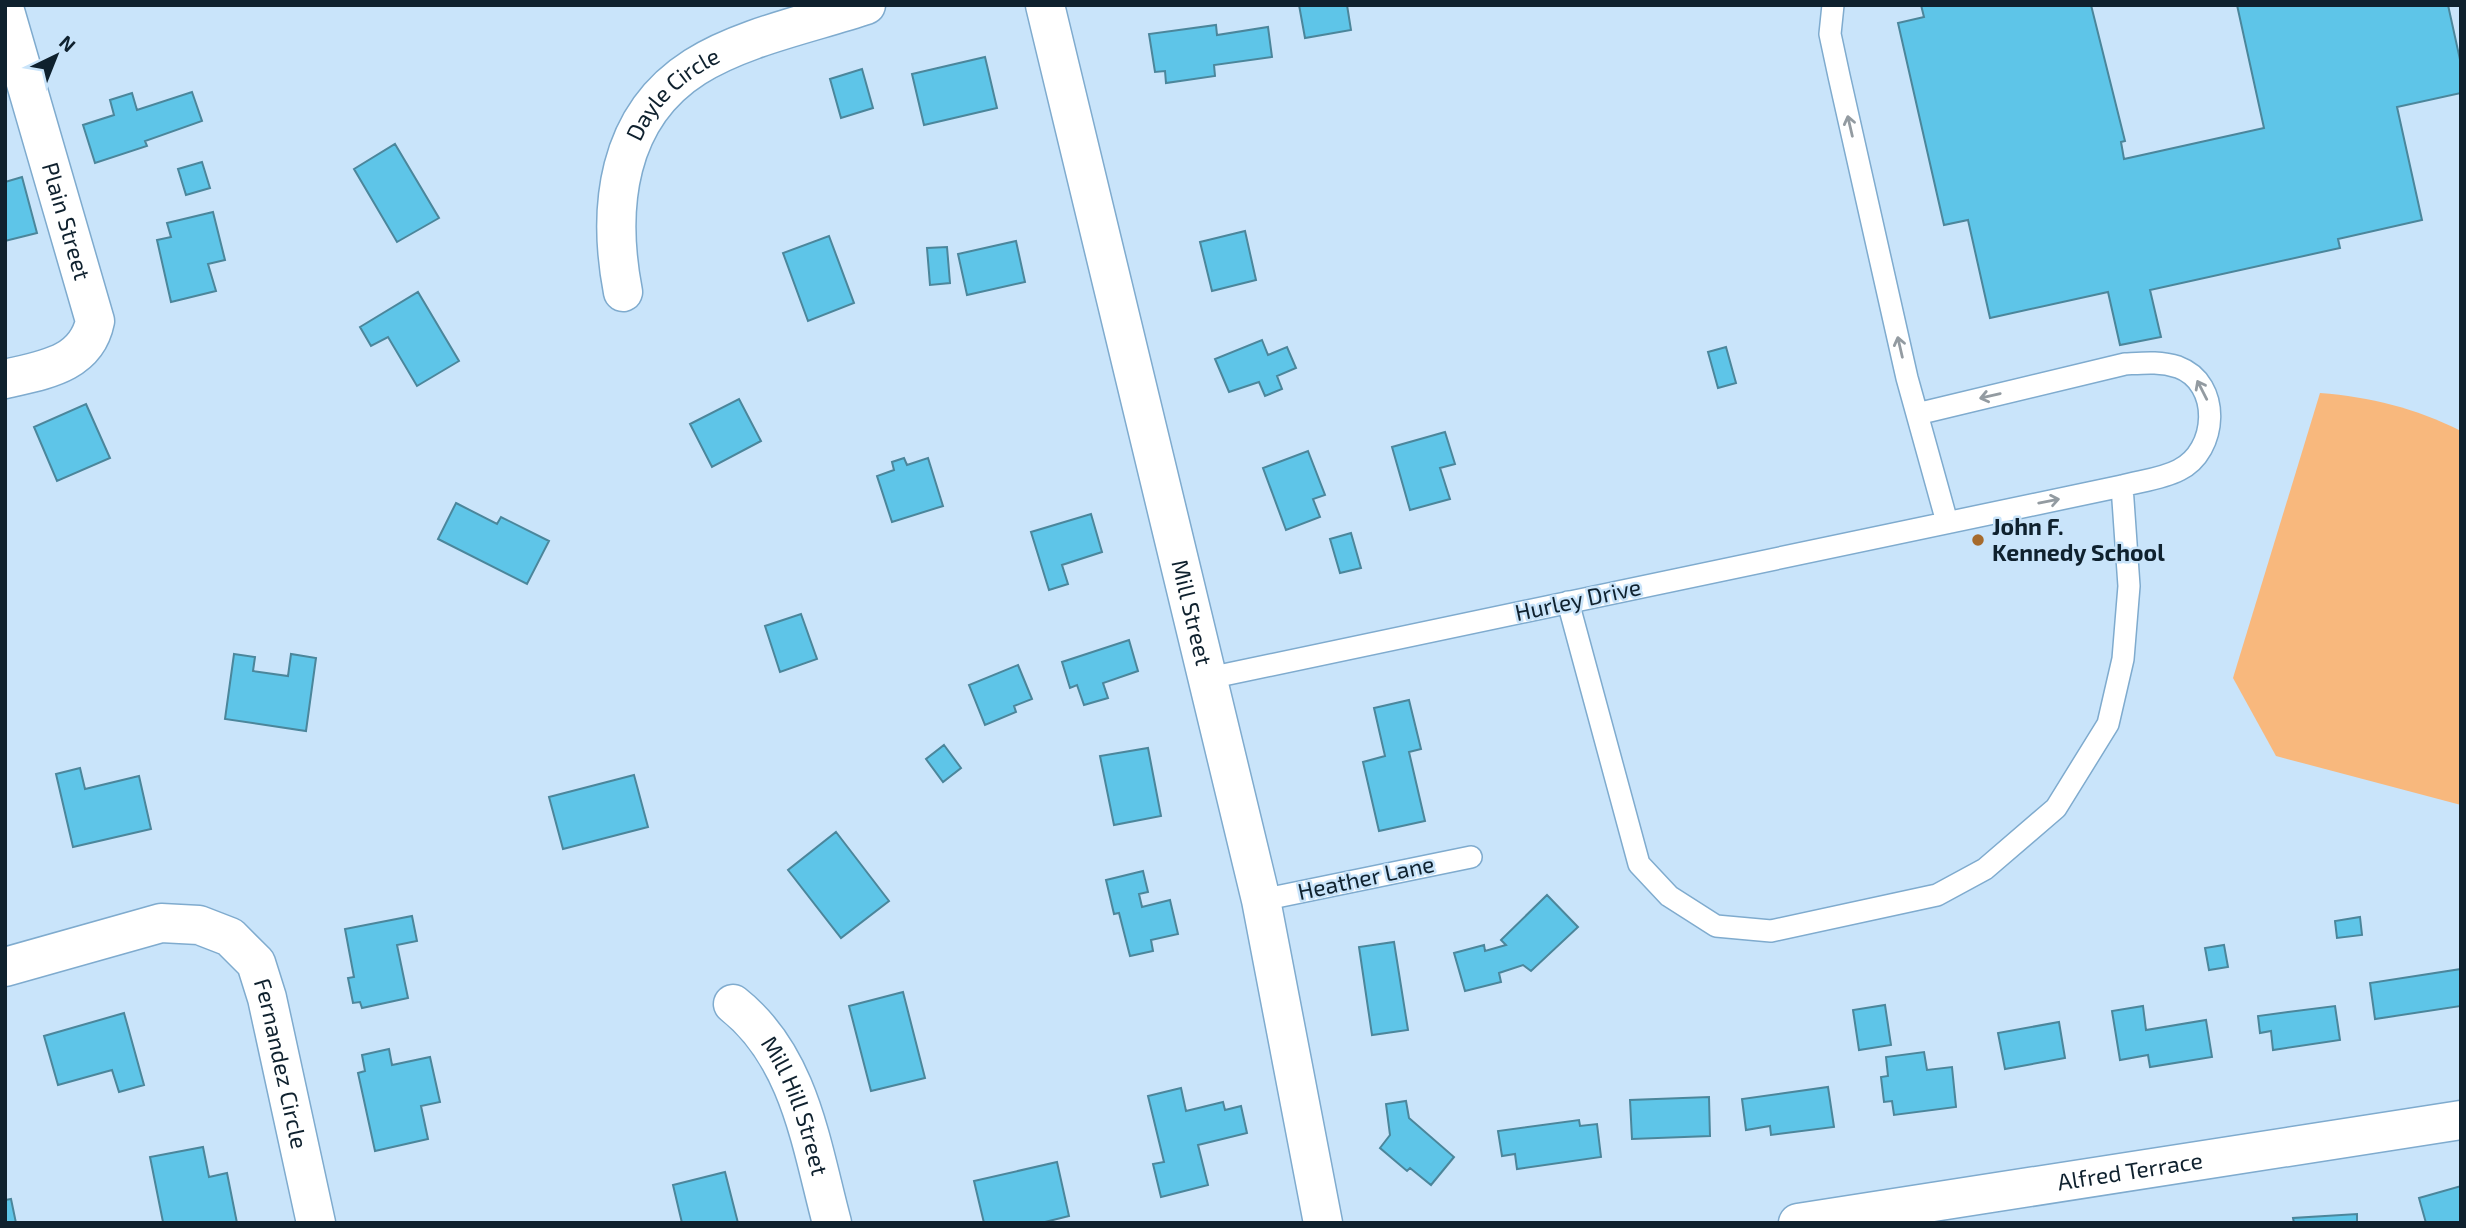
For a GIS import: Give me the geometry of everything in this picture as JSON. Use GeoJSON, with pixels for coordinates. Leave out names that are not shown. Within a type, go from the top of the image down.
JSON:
{"type":"FeatureCollection","features":[{"type":"Feature","properties":{"kind":"street","name":"Dayle Circle"},"geometry":{"type":"LineString","coordinates":[[623,292],[617,260],[616,199],[628,147],[657,100],[679,78],[717,55],[866,5]]}},
{"type":"Feature","properties":{"kind":"street","name":"Mill Street"},"geometry":{"type":"LineString","coordinates":[[1045,5],[1261,900],[1323,1223]]}},
{"type":"Feature","properties":{"kind":"street","name":"Plain Street"},"geometry":{"type":"LineString","coordinates":[[5,11],[95,321],[87,344],[66,362],[5,379]]}},
{"type":"Feature","properties":{"kind":"street","name":"Fernandez Circle"},"geometry":{"type":"LineString","coordinates":[[5,967],[161,923],[199,925],[230,937],[256,963],[267,998],[316,1223]]}},
{"type":"Feature","properties":{"kind":"street","name":"Mill Hill Street"},"geometry":{"type":"LineString","coordinates":[[733,1004],[761,1030],[784,1063],[799,1103],[832,1223]]}},
{"type":"Feature","properties":{"kind":"street","name":"Alfred Terrace"},"geometry":{"type":"LineString","coordinates":[[1798,1223],[2461,1120]]}},
{"type":"Feature","properties":{"kind":"lane"},"geometry":{"type":"LineString","coordinates":[[1833,5],[1832,45],[1917,414],[1947,522]]}},
{"type":"Feature","properties":{"kind":"lane","name":"Hurley Drive"},"geometry":{"type":"LineString","coordinates":[[1209,678],[2122,486],[2180,470],[2200,453],[2210,429],[2209,404],[2197,379],[2179,367],[2153,362],[2125,364],[1917,414]]}},
{"type":"Feature","properties":{"kind":"lane"},"geometry":{"type":"LineString","coordinates":[[1567,602],[1639,864],[1669,896],[1716,926],[1771,931],[1937,895],[1984,869],[2056,808],[2108,724],[2123,659],[2129,586],[2122,486]]}},
{"type":"Feature","properties":{"kind":"lane","name":"Heather Lane"},"geometry":{"type":"LineString","coordinates":[[1261,900],[1471,857]]}},
{"type":"Feature","properties":{"kind":"shaded area"},"geometry":{"type":"Polygon","coordinates":[[[2320,393],[2357,397],[2392,405],[2461,431],[2461,805],[2276,756],[2233,678],[2320,393]]]}},
{"type":"Feature","properties":{"kind":"building"},"geometry":{"type":"Polygon","coordinates":[[[1299,5],[1347,5],[1351,30],[1305,38],[1299,5]]]}},
{"type":"Feature","properties":{"kind":"building"},"geometry":{"type":"Polygon","coordinates":[[[1921,5],[2091,5],[2125,141],[2121,142],[2124,159],[2264,128],[2237,5],[2448,5],[2461,64],[2461,93],[2397,107],[2422,220],[2338,239],[2340,248],[2150,290],[2161,337],[2120,345],[2108,292],[1990,318],[1968,220],[1944,225],[1898,23],[1924,17],[1921,5]]]}},
{"type":"Feature","properties":{"kind":"building"},"geometry":{"type":"Polygon","coordinates":[[[1216,25],[1217,35],[1268,27],[1272,57],[1214,65],[1215,76],[1166,83],[1165,71],[1155,72],[1149,34],[1216,25]]]}},
{"type":"Feature","properties":{"kind":"building"},"geometry":{"type":"Polygon","coordinates":[[[985,57],[997,108],[924,125],[912,74],[985,57]]]}},
{"type":"Feature","properties":{"kind":"building"},"geometry":{"type":"Polygon","coordinates":[[[862,69],[873,108],[841,118],[830,79],[862,69]]]}},
{"type":"Feature","properties":{"kind":"building"},"geometry":{"type":"Polygon","coordinates":[[[192,92],[202,121],[145,141],[147,146],[95,163],[83,125],[114,115],[110,100],[132,93],[137,110],[192,92]]]}},
{"type":"Feature","properties":{"kind":"building"},"geometry":{"type":"Polygon","coordinates":[[[395,144],[439,218],[397,242],[354,169],[395,144]]]}},
{"type":"Feature","properties":{"kind":"building"},"geometry":{"type":"Polygon","coordinates":[[[202,162],[210,188],[186,195],[178,169],[202,162]]]}},
{"type":"Feature","properties":{"kind":"building"},"geometry":{"type":"Polygon","coordinates":[[[22,177],[37,233],[5,241],[5,182],[22,177]]]}},
{"type":"Feature","properties":{"kind":"building"},"geometry":{"type":"Polygon","coordinates":[[[213,212],[225,260],[208,264],[216,291],[171,302],[157,240],[171,237],[167,223],[213,212]]]}},
{"type":"Feature","properties":{"kind":"building"},"geometry":{"type":"Polygon","coordinates":[[[1245,231],[1256,280],[1212,291],[1200,242],[1245,231]]]}},
{"type":"Feature","properties":{"kind":"building"},"geometry":{"type":"Polygon","coordinates":[[[829,236],[854,303],[808,321],[783,253],[829,236]]]}},
{"type":"Feature","properties":{"kind":"building"},"geometry":{"type":"Polygon","coordinates":[[[1016,241],[1025,282],[967,295],[958,254],[1016,241]]]}},
{"type":"Feature","properties":{"kind":"building"},"geometry":{"type":"Polygon","coordinates":[[[947,247],[950,283],[930,285],[927,248],[947,247]]]}},
{"type":"Feature","properties":{"kind":"building"},"geometry":{"type":"Polygon","coordinates":[[[418,292],[459,361],[417,386],[388,337],[371,346],[360,327],[418,292]]]}},
{"type":"Feature","properties":{"kind":"building"},"geometry":{"type":"Polygon","coordinates":[[[1262,340],[1268,355],[1287,347],[1296,368],[1277,376],[1282,389],[1265,396],[1259,382],[1229,392],[1215,359],[1262,340]]]}},
{"type":"Feature","properties":{"kind":"building"},"geometry":{"type":"Polygon","coordinates":[[[1726,347],[1736,383],[1718,388],[1708,352],[1726,347]]]}},
{"type":"Feature","properties":{"kind":"building"},"geometry":{"type":"Polygon","coordinates":[[[739,399],[761,441],[712,467],[690,424],[739,399]]]}},
{"type":"Feature","properties":{"kind":"building"},"geometry":{"type":"Polygon","coordinates":[[[86,404],[110,458],[57,481],[34,427],[86,404]]]}},
{"type":"Feature","properties":{"kind":"building"},"geometry":{"type":"Polygon","coordinates":[[[1445,432],[1455,464],[1440,468],[1450,499],[1410,510],[1392,447],[1445,432]]]}},
{"type":"Feature","properties":{"kind":"building"},"geometry":{"type":"Polygon","coordinates":[[[1308,451],[1325,495],[1313,499],[1320,517],[1286,530],[1263,468],[1308,451]]]}},
{"type":"Feature","properties":{"kind":"building"},"geometry":{"type":"Polygon","coordinates":[[[904,458],[907,465],[928,458],[943,506],[892,522],[877,476],[894,470],[892,462],[904,458]]]}},
{"type":"Feature","properties":{"kind":"building"},"geometry":{"type":"Polygon","coordinates":[[[456,503],[497,524],[501,517],[549,541],[527,584],[438,539],[456,503]]]}},
{"type":"Feature","properties":{"kind":"building"},"geometry":{"type":"Polygon","coordinates":[[[1091,514],[1102,552],[1062,565],[1068,584],[1049,590],[1031,532],[1091,514]]]}},
{"type":"Feature","properties":{"kind":"building"},"geometry":{"type":"Polygon","coordinates":[[[1351,533],[1361,568],[1340,573],[1330,539],[1351,533]]]}},
{"type":"Feature","properties":{"kind":"building"},"geometry":{"type":"Polygon","coordinates":[[[801,614],[817,659],[780,672],[765,626],[801,614]]]}},
{"type":"Feature","properties":{"kind":"building"},"geometry":{"type":"Polygon","coordinates":[[[1129,640],[1138,671],[1103,683],[1108,698],[1084,705],[1077,685],[1070,688],[1062,662],[1129,640]]]}},
{"type":"Feature","properties":{"kind":"building"},"geometry":{"type":"Polygon","coordinates":[[[234,654],[255,657],[253,671],[288,676],[291,654],[316,658],[306,731],[225,719],[234,654]]]}},
{"type":"Feature","properties":{"kind":"building"},"geometry":{"type":"Polygon","coordinates":[[[1018,665],[1032,699],[1014,706],[1016,712],[985,725],[969,685],[1018,665]]]}},
{"type":"Feature","properties":{"kind":"building"},"geometry":{"type":"Polygon","coordinates":[[[1409,700],[1421,749],[1409,752],[1425,821],[1379,831],[1363,762],[1385,756],[1374,708],[1409,700]]]}},
{"type":"Feature","properties":{"kind":"building"},"geometry":{"type":"Polygon","coordinates":[[[944,745],[961,768],[943,782],[926,759],[944,745]]]}},
{"type":"Feature","properties":{"kind":"building"},"geometry":{"type":"Polygon","coordinates":[[[1148,748],[1161,816],[1114,825],[1100,756],[1148,748]]]}},
{"type":"Feature","properties":{"kind":"building"},"geometry":{"type":"Polygon","coordinates":[[[80,768],[85,789],[139,776],[151,829],[73,847],[56,774],[80,768]]]}},
{"type":"Feature","properties":{"kind":"building"},"geometry":{"type":"Polygon","coordinates":[[[634,775],[648,827],[563,849],[549,797],[634,775]]]}},
{"type":"Feature","properties":{"kind":"building"},"geometry":{"type":"Polygon","coordinates":[[[836,832],[889,901],[841,938],[788,870],[836,832]]]}},
{"type":"Feature","properties":{"kind":"building"},"geometry":{"type":"Polygon","coordinates":[[[1143,871],[1148,892],[1139,894],[1142,907],[1170,900],[1178,934],[1151,940],[1153,951],[1130,956],[1119,913],[1114,914],[1106,880],[1143,871]]]}},
{"type":"Feature","properties":{"kind":"building"},"geometry":{"type":"Polygon","coordinates":[[[1547,895],[1578,927],[1531,971],[1523,965],[1499,973],[1501,982],[1465,991],[1454,953],[1484,945],[1485,951],[1506,945],[1501,940],[1547,895]]]}},
{"type":"Feature","properties":{"kind":"building"},"geometry":{"type":"Polygon","coordinates":[[[412,916],[417,941],[397,945],[408,998],[362,1008],[360,1002],[353,1003],[348,978],[354,977],[345,929],[412,916]]]}},
{"type":"Feature","properties":{"kind":"building"},"geometry":{"type":"Polygon","coordinates":[[[2360,917],[2362,935],[2337,938],[2335,921],[2360,917]]]}},
{"type":"Feature","properties":{"kind":"building"},"geometry":{"type":"Polygon","coordinates":[[[1394,942],[1408,1030],[1372,1035],[1359,947],[1394,942]]]}},
{"type":"Feature","properties":{"kind":"building"},"geometry":{"type":"Polygon","coordinates":[[[2224,945],[2228,967],[2209,970],[2205,948],[2224,945]]]}},
{"type":"Feature","properties":{"kind":"building"},"geometry":{"type":"Polygon","coordinates":[[[2461,969],[2461,1006],[2375,1019],[2370,983],[2461,969]]]}},
{"type":"Feature","properties":{"kind":"building"},"geometry":{"type":"Polygon","coordinates":[[[903,992],[925,1078],[871,1091],[849,1006],[903,992]]]}},
{"type":"Feature","properties":{"kind":"building"},"geometry":{"type":"Polygon","coordinates":[[[1885,1005],[1891,1045],[1859,1050],[1853,1010],[1885,1005]]]}},
{"type":"Feature","properties":{"kind":"building"},"geometry":{"type":"Polygon","coordinates":[[[2143,1006],[2146,1030],[2206,1020],[2212,1057],[2150,1067],[2148,1055],[2120,1060],[2112,1011],[2143,1006]]]}},
{"type":"Feature","properties":{"kind":"building"},"geometry":{"type":"Polygon","coordinates":[[[2335,1006],[2340,1040],[2273,1050],[2271,1031],[2260,1033],[2258,1016],[2335,1006]]]}},
{"type":"Feature","properties":{"kind":"building"},"geometry":{"type":"Polygon","coordinates":[[[124,1013],[144,1085],[119,1092],[112,1070],[58,1085],[44,1036],[124,1013]]]}},
{"type":"Feature","properties":{"kind":"building"},"geometry":{"type":"Polygon","coordinates":[[[2059,1022],[2065,1058],[2005,1069],[1998,1033],[2059,1022]]]}},
{"type":"Feature","properties":{"kind":"building"},"geometry":{"type":"Polygon","coordinates":[[[389,1049],[392,1065],[430,1057],[440,1102],[421,1106],[428,1139],[375,1151],[358,1073],[365,1071],[362,1055],[389,1049]]]}},
{"type":"Feature","properties":{"kind":"building"},"geometry":{"type":"Polygon","coordinates":[[[1924,1052],[1927,1070],[1952,1067],[1956,1107],[1894,1115],[1892,1101],[1884,1102],[1881,1077],[1888,1076],[1886,1057],[1924,1052]]]}},
{"type":"Feature","properties":{"kind":"building"},"geometry":{"type":"Polygon","coordinates":[[[1828,1087],[1834,1127],[1771,1135],[1770,1126],[1746,1130],[1742,1099],[1828,1087]]]}},
{"type":"Feature","properties":{"kind":"building"},"geometry":{"type":"Polygon","coordinates":[[[1181,1088],[1186,1111],[1223,1102],[1225,1110],[1241,1106],[1247,1133],[1198,1145],[1208,1185],[1161,1197],[1153,1164],[1164,1162],[1148,1096],[1181,1088]]]}},
{"type":"Feature","properties":{"kind":"building"},"geometry":{"type":"Polygon","coordinates":[[[1709,1097],[1710,1136],[1632,1139],[1630,1100],[1709,1097]]]}},
{"type":"Feature","properties":{"kind":"building"},"geometry":{"type":"Polygon","coordinates":[[[1406,1101],[1409,1118],[1454,1157],[1431,1185],[1410,1168],[1407,1171],[1380,1148],[1390,1135],[1386,1104],[1406,1101]]]}},
{"type":"Feature","properties":{"kind":"building"},"geometry":{"type":"Polygon","coordinates":[[[1579,1120],[1580,1126],[1597,1124],[1601,1157],[1517,1169],[1515,1154],[1502,1156],[1498,1131],[1579,1120]]]}},
{"type":"Feature","properties":{"kind":"building"},"geometry":{"type":"Polygon","coordinates":[[[203,1147],[209,1177],[227,1173],[237,1223],[157,1223],[163,1222],[150,1157],[203,1147]]]}},
{"type":"Feature","properties":{"kind":"building"},"geometry":{"type":"Polygon","coordinates":[[[1057,1162],[1069,1216],[1041,1223],[984,1223],[974,1181],[1057,1162]]]}},
{"type":"Feature","properties":{"kind":"building"},"geometry":{"type":"Polygon","coordinates":[[[725,1172],[738,1223],[682,1223],[673,1185],[725,1172]]]}},
{"type":"Feature","properties":{"kind":"building"},"geometry":{"type":"Polygon","coordinates":[[[2461,1186],[2461,1223],[2426,1223],[2419,1198],[2461,1186]]]}},
{"type":"Feature","properties":{"kind":"building"},"geometry":{"type":"Polygon","coordinates":[[[11,1199],[16,1223],[5,1223],[5,1200],[11,1199]]]}},
{"type":"Feature","properties":{"kind":"building"},"geometry":{"type":"Polygon","coordinates":[[[2357,1214],[2357,1223],[2294,1223],[2293,1218],[2357,1214]]]}},
{"type":"Feature","properties":{"kind":"place","name":"John F. Kennedy School"},"geometry":{"type":"Point","coordinates":[1978,540]}}]}
